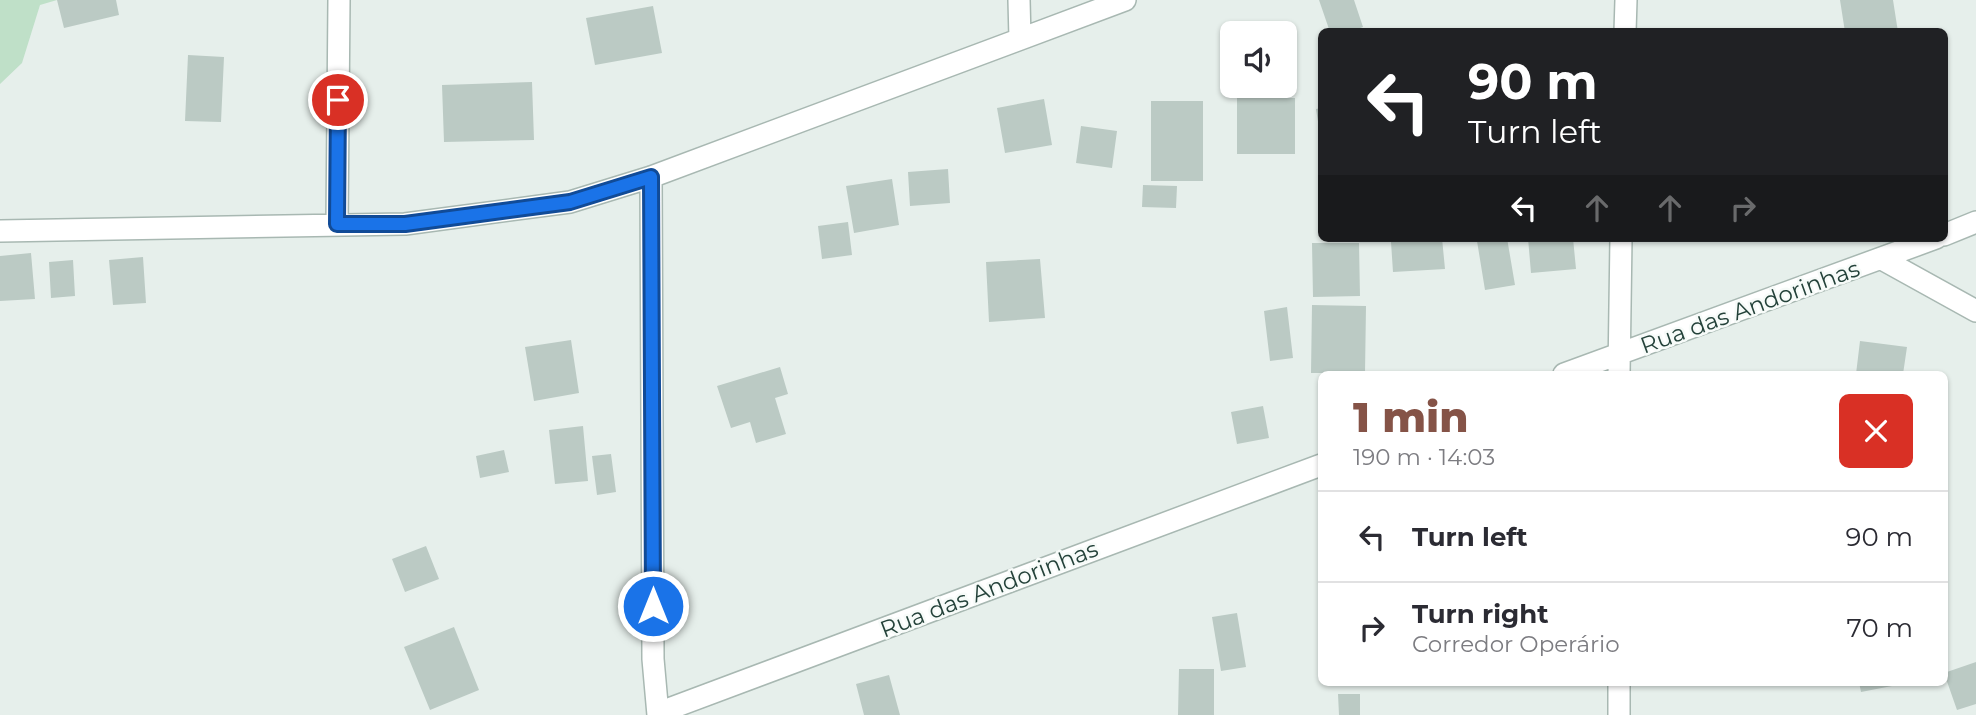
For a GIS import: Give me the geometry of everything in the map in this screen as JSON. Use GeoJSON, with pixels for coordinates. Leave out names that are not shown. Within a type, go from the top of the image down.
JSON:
{"type":"FeatureCollection","features":[{"type":"Feature","properties":{"kind":"street"},"geometry":{"type":"LineString","coordinates":[[337,224],[339,0]]}},
{"type":"Feature","properties":{"kind":"street"},"geometry":{"type":"LineString","coordinates":[[1019,0],[1020,39]]}},
{"type":"Feature","properties":{"kind":"street"},"geometry":{"type":"LineString","coordinates":[[0,231],[405,224],[570,202],[651,177],[1125,0]]}},
{"type":"Feature","properties":{"kind":"street"},"geometry":{"type":"LineString","coordinates":[[1625,28],[1626,0]]}},
{"type":"Feature","properties":{"kind":"street"},"geometry":{"type":"LineString","coordinates":[[651,177],[653,645],[657,714]]}},
{"type":"Feature","properties":{"kind":"street"},"geometry":{"type":"LineString","coordinates":[[1948,233],[1976,222]]}},
{"type":"Feature","properties":{"kind":"street"},"geometry":{"type":"LineString","coordinates":[[1619,364],[1621,242]]}},
{"type":"Feature","properties":{"kind":"street","name":"Rua das Andorinhas"},"geometry":{"type":"LineString","coordinates":[[1580,371],[1619,364],[1926,242]]}},
{"type":"Feature","properties":{"kind":"street"},"geometry":{"type":"LineString","coordinates":[[1882,259],[1976,311]]}},
{"type":"Feature","properties":{"kind":"street","name":"Rua das Andorinhas"},"geometry":{"type":"LineString","coordinates":[[657,714],[1318,466]]}},
{"type":"Feature","properties":{"kind":"street"},"geometry":{"type":"LineString","coordinates":[[1619,686],[1619,715]]}},
{"type":"Feature","properties":{"kind":"green space"},"geometry":{"type":"Polygon","coordinates":[[[0,0],[57,0],[40,5],[22,63],[0,84],[0,0]]]}},
{"type":"Feature","properties":{"kind":"building"},"geometry":{"type":"Polygon","coordinates":[[[57,0],[116,0],[119,15],[64,28],[57,0]]]}},
{"type":"Feature","properties":{"kind":"building"},"geometry":{"type":"Polygon","coordinates":[[[1319,0],[1354,0],[1363,27],[1329,28],[1319,0]]]}},
{"type":"Feature","properties":{"kind":"building"},"geometry":{"type":"Polygon","coordinates":[[[1840,0],[1893,0],[1897,28],[1844,28],[1840,0]]]}},
{"type":"Feature","properties":{"kind":"building"},"geometry":{"type":"Polygon","coordinates":[[[653,6],[662,53],[595,65],[586,18],[653,6]]]}},
{"type":"Feature","properties":{"kind":"building"},"geometry":{"type":"Polygon","coordinates":[[[188,55],[224,57],[221,122],[185,121],[188,55]]]}},
{"type":"Feature","properties":{"kind":"building"},"geometry":{"type":"Polygon","coordinates":[[[532,82],[534,140],[444,142],[442,85],[532,82]]]}},
{"type":"Feature","properties":{"kind":"building"},"geometry":{"type":"Polygon","coordinates":[[[1237,98],[1295,98],[1295,154],[1237,154],[1237,98]]]}},
{"type":"Feature","properties":{"kind":"building"},"geometry":{"type":"Polygon","coordinates":[[[1044,99],[1052,145],[1005,153],[997,108],[1044,99]]]}},
{"type":"Feature","properties":{"kind":"building"},"geometry":{"type":"Polygon","coordinates":[[[1151,101],[1203,101],[1203,181],[1151,181],[1151,101]]]}},
{"type":"Feature","properties":{"kind":"building"},"geometry":{"type":"Polygon","coordinates":[[[1081,126],[1117,131],[1112,168],[1076,163],[1081,126]]]}},
{"type":"Feature","properties":{"kind":"building"},"geometry":{"type":"Polygon","coordinates":[[[948,169],[950,203],[910,206],[908,172],[948,169]]]}},
{"type":"Feature","properties":{"kind":"building"},"geometry":{"type":"Polygon","coordinates":[[[892,179],[899,225],[854,233],[846,186],[892,179]]]}},
{"type":"Feature","properties":{"kind":"building"},"geometry":{"type":"Polygon","coordinates":[[[1143,185],[1177,186],[1176,208],[1142,207],[1143,185]]]}},
{"type":"Feature","properties":{"kind":"building"},"geometry":{"type":"Polygon","coordinates":[[[848,222],[852,255],[822,259],[818,226],[848,222]]]}},
{"type":"Feature","properties":{"kind":"building"},"geometry":{"type":"Polygon","coordinates":[[[1391,242],[1442,242],[1445,269],[1393,272],[1391,242]]]}},
{"type":"Feature","properties":{"kind":"building"},"geometry":{"type":"Polygon","coordinates":[[[1477,242],[1508,242],[1515,285],[1485,290],[1477,242]]]}},
{"type":"Feature","properties":{"kind":"building"},"geometry":{"type":"Polygon","coordinates":[[[1528,242],[1573,242],[1576,269],[1531,273],[1528,242]]]}},
{"type":"Feature","properties":{"kind":"building"},"geometry":{"type":"Polygon","coordinates":[[[1312,243],[1359,243],[1360,296],[1313,297],[1312,243]]]}},
{"type":"Feature","properties":{"kind":"building"},"geometry":{"type":"Polygon","coordinates":[[[31,253],[35,299],[0,301],[0,256],[31,253]]]}},
{"type":"Feature","properties":{"kind":"building"},"geometry":{"type":"Polygon","coordinates":[[[143,257],[146,303],[113,305],[109,260],[143,257]]]}},
{"type":"Feature","properties":{"kind":"building"},"geometry":{"type":"Polygon","coordinates":[[[1040,259],[1045,318],[989,322],[986,262],[1040,259]]]}},
{"type":"Feature","properties":{"kind":"building"},"geometry":{"type":"Polygon","coordinates":[[[73,260],[75,296],[51,298],[49,262],[73,260]]]}},
{"type":"Feature","properties":{"kind":"building"},"geometry":{"type":"Polygon","coordinates":[[[1312,305],[1366,306],[1365,371],[1311,373],[1312,305]]]}},
{"type":"Feature","properties":{"kind":"building"},"geometry":{"type":"Polygon","coordinates":[[[1287,307],[1293,358],[1270,361],[1264,311],[1287,307]]]}},
{"type":"Feature","properties":{"kind":"building"},"geometry":{"type":"Polygon","coordinates":[[[571,340],[579,393],[534,401],[525,347],[571,340]]]}},
{"type":"Feature","properties":{"kind":"building"},"geometry":{"type":"Polygon","coordinates":[[[1860,341],[1907,347],[1903,371],[1856,371],[1860,341]]]}},
{"type":"Feature","properties":{"kind":"building"},"geometry":{"type":"Polygon","coordinates":[[[780,367],[788,394],[775,398],[786,434],[756,443],[750,422],[731,428],[717,386],[780,367]]]}},
{"type":"Feature","properties":{"kind":"building"},"geometry":{"type":"Polygon","coordinates":[[[1263,406],[1269,438],[1237,444],[1231,412],[1263,406]]]}},
{"type":"Feature","properties":{"kind":"building"},"geometry":{"type":"Polygon","coordinates":[[[583,426],[588,481],[555,484],[549,430],[583,426]]]}},
{"type":"Feature","properties":{"kind":"building"},"geometry":{"type":"Polygon","coordinates":[[[504,450],[509,472],[480,478],[476,456],[504,450]]]}},
{"type":"Feature","properties":{"kind":"building"},"geometry":{"type":"Polygon","coordinates":[[[611,454],[616,492],[597,495],[592,456],[611,454]]]}},
{"type":"Feature","properties":{"kind":"building"},"geometry":{"type":"Polygon","coordinates":[[[426,546],[439,579],[405,592],[392,559],[426,546]]]}},
{"type":"Feature","properties":{"kind":"building"},"geometry":{"type":"Polygon","coordinates":[[[1237,613],[1246,667],[1221,671],[1212,617],[1237,613]]]}},
{"type":"Feature","properties":{"kind":"building"},"geometry":{"type":"Polygon","coordinates":[[[454,627],[479,690],[430,710],[404,647],[454,627]]]}},
{"type":"Feature","properties":{"kind":"building"},"geometry":{"type":"Polygon","coordinates":[[[1976,662],[1976,704],[1957,710],[1948,684],[1948,672],[1976,662]]]}},
{"type":"Feature","properties":{"kind":"building"},"geometry":{"type":"Polygon","coordinates":[[[1179,669],[1214,669],[1214,715],[1178,715],[1179,669]]]}},
{"type":"Feature","properties":{"kind":"building"},"geometry":{"type":"Polygon","coordinates":[[[889,675],[900,715],[864,715],[856,684],[889,675]]]}},
{"type":"Feature","properties":{"kind":"building"},"geometry":{"type":"Polygon","coordinates":[[[1860,686],[1892,686],[1861,692],[1860,686]]]}},
{"type":"Feature","properties":{"kind":"building"},"geometry":{"type":"Polygon","coordinates":[[[1338,694],[1360,694],[1360,715],[1339,715],[1338,694]]]}},
{"type":"Feature","properties":{"kind":"route"},"geometry":{"type":"LineString","coordinates":[[338,100],[337,224],[405,224],[570,202],[651,177],[653,606]]}}]}
